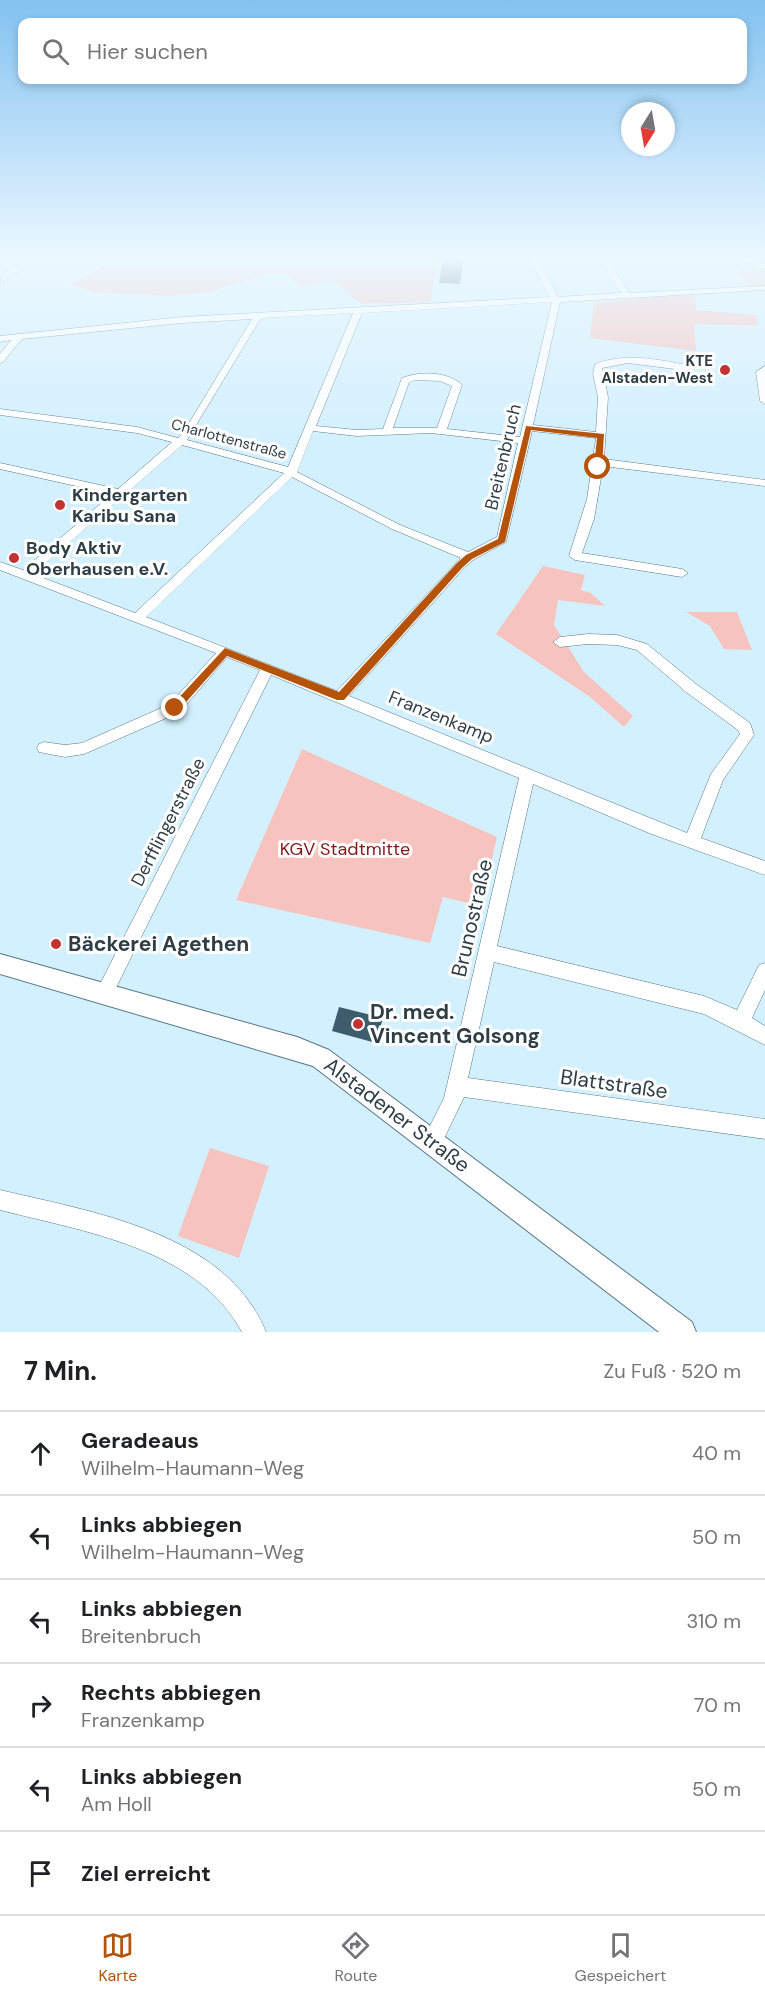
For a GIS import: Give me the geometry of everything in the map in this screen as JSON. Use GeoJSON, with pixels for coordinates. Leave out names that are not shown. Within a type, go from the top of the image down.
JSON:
{"type":"FeatureCollection","features":[{"type":"Feature","properties":{"kind":"street"},"geometry":{"type":"LineString","coordinates":[[0,339],[212,319]]}},
{"type":"Feature","properties":{"kind":"street"},"geometry":{"type":"LineString","coordinates":[[25,575],[187,435],[256,319]]}},
{"type":"Feature","properties":{"kind":"street"},"geometry":{"type":"LineString","coordinates":[[137,618],[292,471],[355,319]]}},
{"type":"Feature","properties":{"kind":"street","name":"Breitenbruch"},"geometry":{"type":"LineString","coordinates":[[340,697],[469,557],[502,539],[552,319]]}},
{"type":"Feature","properties":{"kind":"street"},"geometry":{"type":"LineString","coordinates":[[0,360],[19,337]]}},
{"type":"Feature","properties":{"kind":"street"},"geometry":{"type":"LineString","coordinates":[[682,573],[575,556],[588,522],[599,462],[603,392],[597,373],[598,366],[612,362],[642,362],[684,367]]}},
{"type":"Feature","properties":{"kind":"street"},"geometry":{"type":"LineString","coordinates":[[763,369],[765,401]]}},
{"type":"Feature","properties":{"kind":"street"},"geometry":{"type":"LineString","coordinates":[[387,431],[405,380],[412,377],[450,381],[457,385],[441,431]]}},
{"type":"Feature","properties":{"kind":"street","name":"Charlottenstraße"},"geometry":{"type":"LineString","coordinates":[[0,412],[133,429],[292,471],[396,526],[469,557]]}},
{"type":"Feature","properties":{"kind":"street"},"geometry":{"type":"LineString","coordinates":[[528,427],[601,436]]}},
{"type":"Feature","properties":{"kind":"street"},"geometry":{"type":"LineString","coordinates":[[310,428],[352,432],[441,431],[524,441]]}},
{"type":"Feature","properties":{"kind":"street"},"geometry":{"type":"LineString","coordinates":[[599,462],[765,483]]}},
{"type":"Feature","properties":{"kind":"street"},"geometry":{"type":"LineString","coordinates":[[0,466],[121,493]]}},
{"type":"Feature","properties":{"kind":"street","name":"Franzenkamp"},"geometry":{"type":"LineString","coordinates":[[0,566],[225,651],[692,842],[765,868]]}},
{"type":"Feature","properties":{"kind":"street"},"geometry":{"type":"LineString","coordinates":[[561,642],[588,639],[617,640],[642,647],[691,688],[746,727],[747,735],[716,778],[692,842]]}},
{"type":"Feature","properties":{"kind":"street"},"geometry":{"type":"LineString","coordinates":[[44,748],[64,751],[84,748],[175,708],[225,651]]}},
{"type":"Feature","properties":{"kind":"street","name":"Derfflingerstraße"},"geometry":{"type":"LineString","coordinates":[[104,994],[268,668]]}},
{"type":"Feature","properties":{"kind":"street","name":"Brunostraße"},"geometry":{"type":"LineString","coordinates":[[433,1140],[448,1112],[456,1086],[528,773]]}},
{"type":"Feature","properties":{"kind":"street"},"geometry":{"type":"LineString","coordinates":[[487,952],[704,1005],[741,1021],[765,1036]]}},
{"type":"Feature","properties":{"kind":"street","name":"Alstadener Straße"},"geometry":{"type":"LineString","coordinates":[[0,964],[312,1053],[331,1064],[433,1140],[682,1332]]}},
{"type":"Feature","properties":{"kind":"street"},"geometry":{"type":"LineString","coordinates":[[741,1021],[765,971]]}},
{"type":"Feature","properties":{"kind":"street","name":"Blattstraße"},"geometry":{"type":"LineString","coordinates":[[456,1086],[765,1129]]}},
{"type":"Feature","properties":{"kind":"street"},"geometry":{"type":"LineString","coordinates":[[0,1200],[132,1236],[175,1255],[202,1271],[233,1296],[255,1332]]}},
{"type":"Feature","properties":{"kind":"green space"},"geometry":{"type":"Polygon","coordinates":[[[592,319],[757,319],[758,326],[694,324],[696,351],[590,338],[592,319]]]}},
{"type":"Feature","properties":{"kind":"green space"},"geometry":{"type":"Polygon","coordinates":[[[543,566],[585,575],[581,590],[591,593],[605,606],[558,600],[554,625],[584,672],[633,716],[624,727],[590,697],[496,634],[543,566]]]}},
{"type":"Feature","properties":{"kind":"green space"},"geometry":{"type":"Polygon","coordinates":[[[686,612],[737,612],[752,650],[724,649],[710,626],[686,612]]]}},
{"type":"Feature","properties":{"kind":"green space","name":"KGV Stadtmitte"},"geometry":{"type":"Polygon","coordinates":[[[302,749],[497,837],[481,906],[443,897],[430,943],[236,900],[302,749]]]}},
{"type":"Feature","properties":{"kind":"green space"},"geometry":{"type":"Polygon","coordinates":[[[210,1148],[269,1166],[239,1258],[178,1236],[210,1148]]]}},
{"type":"Feature","properties":{"kind":"building","name":"Dr. med. Vincent Golsong"},"geometry":{"type":"Polygon","coordinates":[[[339,1007],[383,1018],[376,1043],[332,1031],[339,1007]]]}},
{"type":"Feature","properties":{"kind":"place","name":"KTE Alstaden-West"},"geometry":{"type":"Point","coordinates":[725,370]}},
{"type":"Feature","properties":{"kind":"place","name":"Kindergarten Karibu Sana"},"geometry":{"type":"Point","coordinates":[60,505]}},
{"type":"Feature","properties":{"kind":"place","name":"Body Aktiv Oberhausen e.V."},"geometry":{"type":"Point","coordinates":[14,558]}},
{"type":"Feature","properties":{"kind":"place","name":"Bäckerei Agethen"},"geometry":{"type":"Point","coordinates":[56,944]}},
{"type":"Feature","properties":{"kind":"place","name":"Dr. med. Vincent Golsong"},"geometry":{"type":"Point","coordinates":[358,1024]}},
{"type":"Feature","properties":{"kind":"route"},"geometry":{"type":"LineString","coordinates":[[175,708],[185,700],[225,651],[340,697],[347,692],[459,566],[469,557],[502,540],[528,427],[601,436],[598,467]]}}]}
